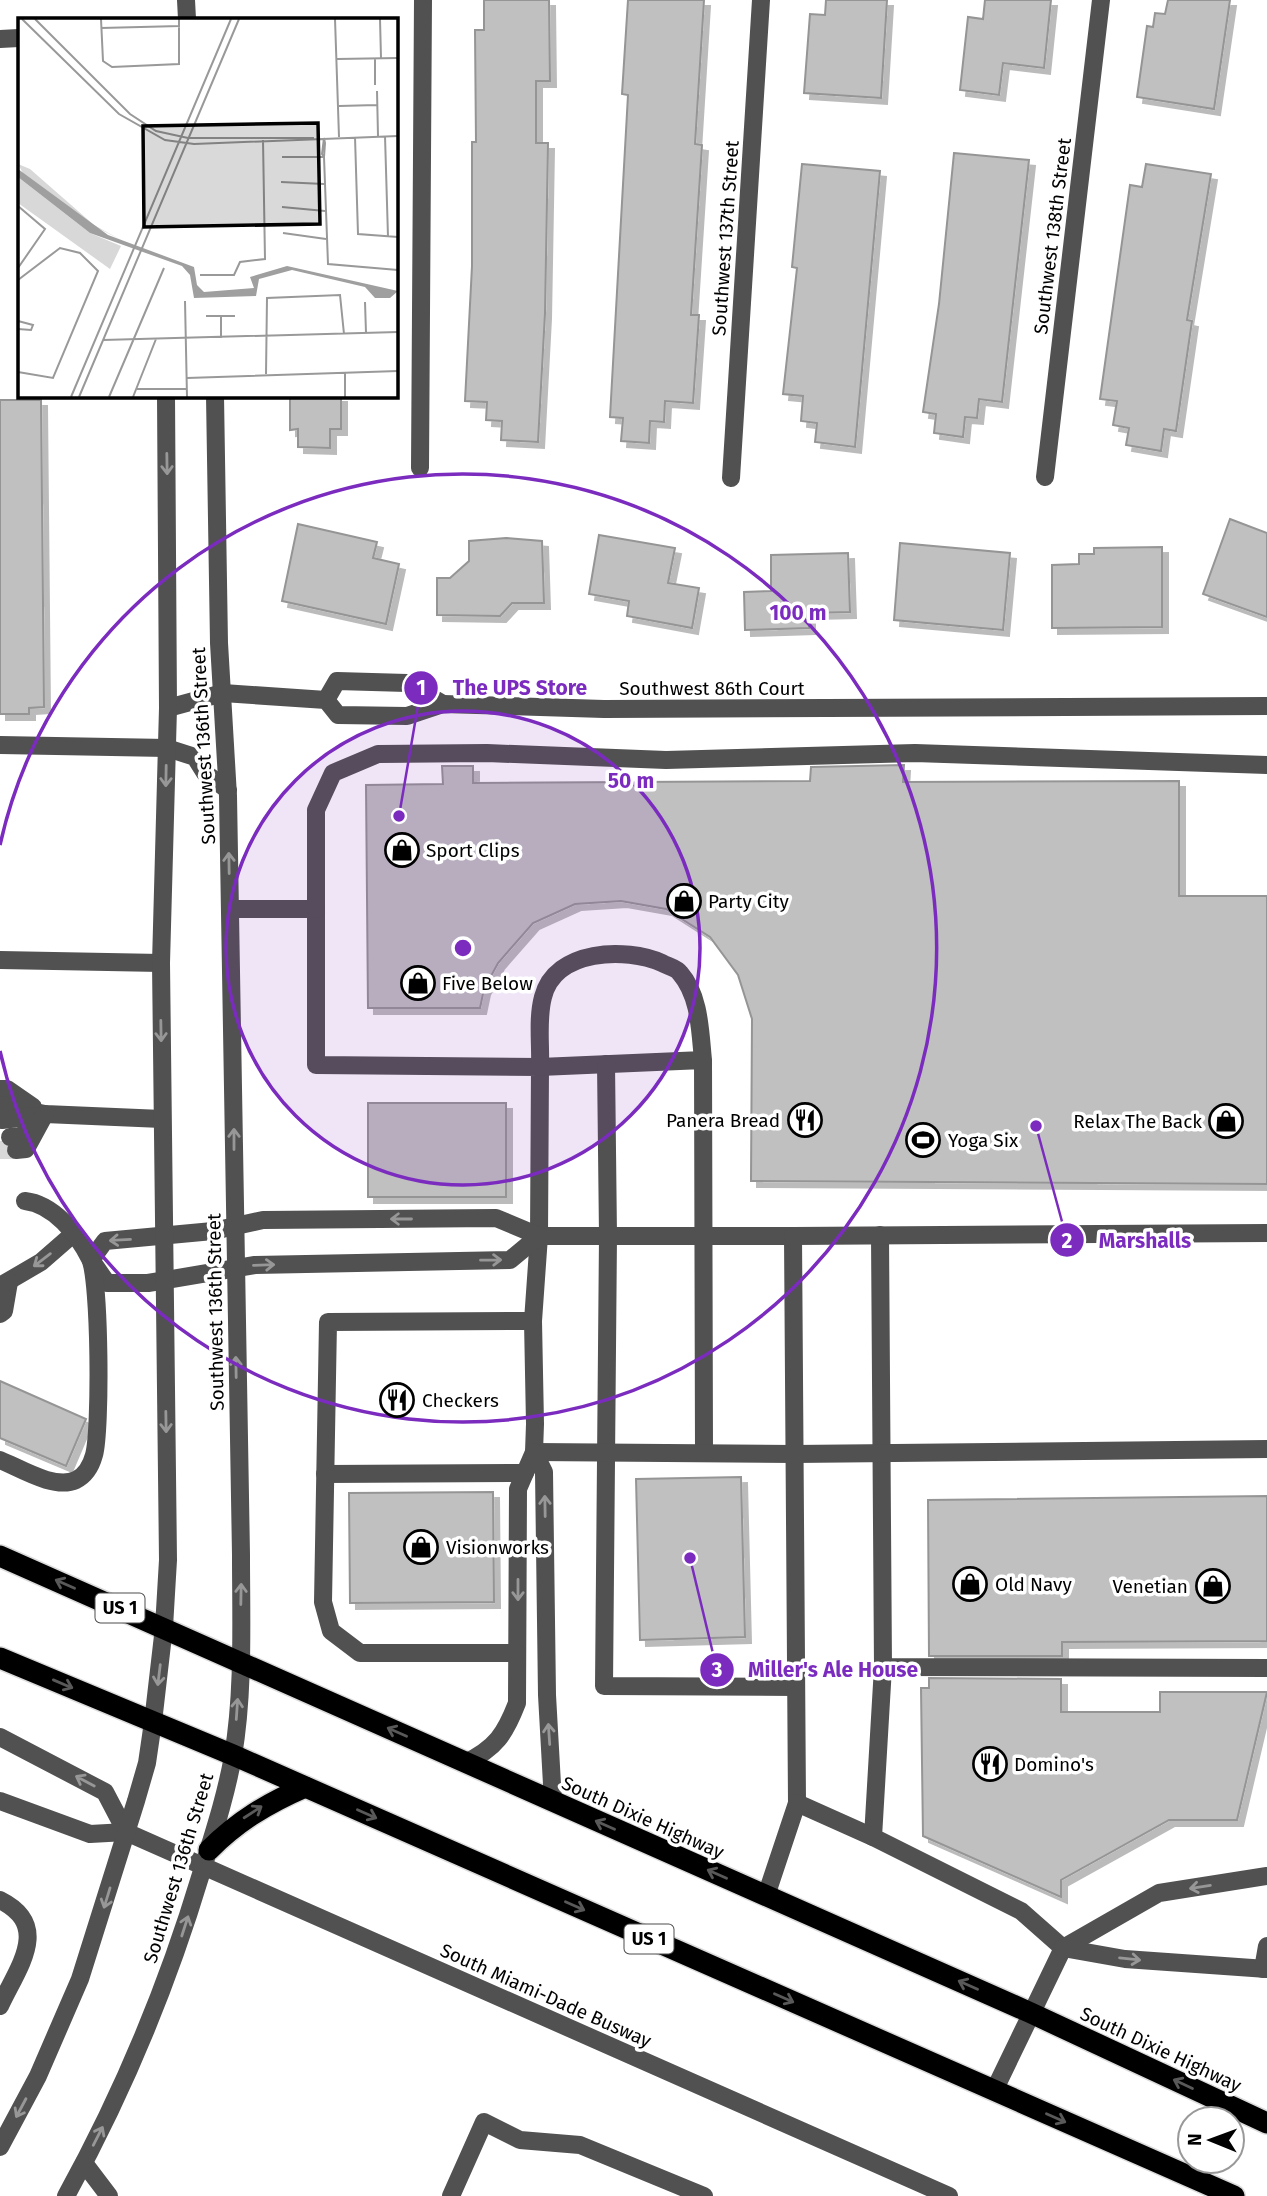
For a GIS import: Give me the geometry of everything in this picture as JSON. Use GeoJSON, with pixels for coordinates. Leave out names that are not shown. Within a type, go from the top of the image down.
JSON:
{"type":"FeatureCollection","features":[{"type":"Feature","properties":{"kind":"highway","name":"South Dixie Highway"},"geometry":{"type":"LineString","coordinates":[[0,1556],[1031,2013],[1267,2123]]}},
{"type":"Feature","properties":{"kind":"highway","name":"US 1"},"geometry":{"type":"LineString","coordinates":[[0,1658],[233,1755],[1234,2196]]}},
{"type":"Feature","properties":{"kind":"highway"},"geometry":{"type":"LineString","coordinates":[[206,1858],[234,1825],[259,1808],[305,1787]]}},
{"type":"Feature","properties":{"kind":"street"},"geometry":{"type":"LineString","coordinates":[[186,0],[187,18]]}},
{"type":"Feature","properties":{"kind":"street"},"geometry":{"type":"LineString","coordinates":[[421,468],[423,0]]}},
{"type":"Feature","properties":{"kind":"street","name":"Southwest 137th Street"},"geometry":{"type":"LineString","coordinates":[[731,478],[761,0]]}},
{"type":"Feature","properties":{"kind":"street","name":"Southwest 138th Street"},"geometry":{"type":"LineString","coordinates":[[1045,477],[1101,0]]}},
{"type":"Feature","properties":{"kind":"street"},"geometry":{"type":"LineString","coordinates":[[0,39],[18,38]]}},
{"type":"Feature","properties":{"kind":"street","name":"Southwest 136th Street"},"geometry":{"type":"LineString","coordinates":[[2,2140],[38,2076],[80,1979],[147,1763],[164,1627],[168,1560],[161,963],[168,708],[166,397]]}},
{"type":"Feature","properties":{"kind":"street","name":"Southwest 136th Street"},"geometry":{"type":"LineString","coordinates":[[66,2196],[128,2077],[162,1995],[206,1858],[233,1755],[239,1662],[241,1555],[228,790],[219,643],[215,397]]}},
{"type":"Feature","properties":{"kind":"street"},"geometry":{"type":"LineString","coordinates":[[326,699],[337,681],[407,683],[443,704]]}},
{"type":"Feature","properties":{"kind":"street","name":"Southwest 86th Court"},"geometry":{"type":"LineString","coordinates":[[168,708],[223,694],[326,699],[338,715],[407,716],[443,704],[604,709],[1267,706]]}},
{"type":"Feature","properties":{"kind":"street"},"geometry":{"type":"LineString","coordinates":[[0,746],[167,748],[195,757],[205,773],[228,790]]}},
{"type":"Feature","properties":{"kind":"street"},"geometry":{"type":"LineString","coordinates":[[703,1060],[540,1067],[316,1065],[316,810],[333,773],[378,754],[487,753],[666,760],[915,753],[1267,765]]}},
{"type":"Feature","properties":{"kind":"street"},"geometry":{"type":"LineString","coordinates":[[230,909],[316,909]]}},
{"type":"Feature","properties":{"kind":"street"},"geometry":{"type":"LineString","coordinates":[[465,1763],[488,1752],[507,1727],[517,1703],[518,1489],[534,1452],[533,1321],[539,1236],[543,996],[558,972],[575,961],[609,953],[645,956],[680,972],[698,1009],[703,1060],[704,1453]]}},
{"type":"Feature","properties":{"kind":"street"},"geometry":{"type":"LineString","coordinates":[[0,960],[161,963]]}},
{"type":"Feature","properties":{"kind":"street"},"geometry":{"type":"LineString","coordinates":[[606,1064],[608,1236],[604,1686],[796,1687]]}},
{"type":"Feature","properties":{"kind":"street"},"geometry":{"type":"LineString","coordinates":[[0,1089],[7,1089],[45,1114]]}},
{"type":"Feature","properties":{"kind":"street"},"geometry":{"type":"LineString","coordinates":[[1,1112],[162,1119]]}},
{"type":"Feature","properties":{"kind":"street"},"geometry":{"type":"LineString","coordinates":[[13,1143],[26,1149],[45,1114]]}},
{"type":"Feature","properties":{"kind":"street"},"geometry":{"type":"LineString","coordinates":[[25,1201],[47,1206],[107,1283],[148,1283],[255,1265],[510,1260],[539,1236]]}},
{"type":"Feature","properties":{"kind":"street"},"geometry":{"type":"LineString","coordinates":[[0,1460],[61,1482],[80,1478],[90,1466],[97,1442],[95,1294],[91,1260],[105,1241],[164,1237],[263,1220],[496,1218],[539,1236],[1267,1233]]}},
{"type":"Feature","properties":{"kind":"street"},"geometry":{"type":"LineString","coordinates":[[873,1838],[883,1667],[880,1235]]}},
{"type":"Feature","properties":{"kind":"street"},"geometry":{"type":"LineString","coordinates":[[0,1314],[4,1311],[2,1286],[41,1262],[72,1236]]}},
{"type":"Feature","properties":{"kind":"street"},"geometry":{"type":"LineString","coordinates":[[766,1896],[797,1803],[793,1236]]}},
{"type":"Feature","properties":{"kind":"street"},"geometry":{"type":"LineString","coordinates":[[517,1653],[360,1653],[331,1631],[323,1602],[328,1322],[533,1321]]}},
{"type":"Feature","properties":{"kind":"street"},"geometry":{"type":"LineString","coordinates":[[534,1452],[880,1454],[1267,1449]]}},
{"type":"Feature","properties":{"kind":"street"},"geometry":{"type":"LineString","coordinates":[[534,1452],[544,1472],[547,1695],[553,1802]]}},
{"type":"Feature","properties":{"kind":"street"},"geometry":{"type":"LineString","coordinates":[[325,1474],[525,1473]]}},
{"type":"Feature","properties":{"kind":"street"},"geometry":{"type":"LineString","coordinates":[[883,1667],[1267,1668]]}},
{"type":"Feature","properties":{"kind":"street"},"geometry":{"type":"LineString","coordinates":[[0,1737],[105,1792],[126,1832]]}},
{"type":"Feature","properties":{"kind":"street","name":"South Miami-Dade Busway"},"geometry":{"type":"LineString","coordinates":[[0,1801],[90,1834],[126,1832],[206,1858],[949,2196]]}},
{"type":"Feature","properties":{"kind":"street"},"geometry":{"type":"LineString","coordinates":[[797,1803],[1021,1910],[1063,1948],[1125,1959],[1265,1969],[1267,1946]]}},
{"type":"Feature","properties":{"kind":"street"},"geometry":{"type":"LineString","coordinates":[[993,2091],[1063,1948],[1159,1893],[1267,1876]]}},
{"type":"Feature","properties":{"kind":"street"},"geometry":{"type":"LineString","coordinates":[[0,1900],[14,1907],[23,1916],[29,1931],[28,1944],[0,2006]]}},
{"type":"Feature","properties":{"kind":"street"},"geometry":{"type":"LineString","coordinates":[[451,2196],[484,2122],[520,2140],[580,2145],[704,2196]]}},
{"type":"Feature","properties":{"kind":"street"},"geometry":{"type":"LineString","coordinates":[[84,2163],[109,2196]]}},
{"type":"Feature","properties":{"kind":"building"},"geometry":{"type":"Polygon","coordinates":[[[484,0],[549,0],[550,81],[536,81],[536,143],[548,143],[545,313],[538,442],[501,440],[502,421],[486,420],[487,402],[465,401],[472,266],[472,142],[476,142],[475,30],[484,30],[484,0]]]}},
{"type":"Feature","properties":{"kind":"building"},"geometry":{"type":"Polygon","coordinates":[[[628,0],[704,0],[695,144],[702,145],[691,315],[699,315],[693,403],[665,401],[664,422],[650,421],[649,443],[621,441],[623,418],[610,417],[628,95],[622,94],[628,0]]]}},
{"type":"Feature","properties":{"kind":"building"},"geometry":{"type":"Polygon","coordinates":[[[826,0],[887,0],[881,98],[804,93],[810,14],[825,15],[826,0]]]}},
{"type":"Feature","properties":{"kind":"building"},"geometry":{"type":"Polygon","coordinates":[[[985,0],[1051,0],[1044,68],[1003,63],[999,95],[960,90],[968,17],[983,19],[985,0]]]}},
{"type":"Feature","properties":{"kind":"building"},"geometry":{"type":"Polygon","coordinates":[[[1168,0],[1230,0],[1214,109],[1137,97],[1147,26],[1153,27],[1155,13],[1165,14],[1168,0]]]}},
{"type":"Feature","properties":{"kind":"building"},"geometry":{"type":"Polygon","coordinates":[[[954,153],[1029,160],[1002,402],[979,399],[977,418],[965,417],[963,437],[934,433],[936,414],[923,412],[939,304],[954,153]]]}},
{"type":"Feature","properties":{"kind":"building"},"geometry":{"type":"Polygon","coordinates":[[[802,164],[880,171],[855,447],[815,442],[817,423],[801,421],[803,396],[783,394],[797,268],[792,267],[802,164]]]}},
{"type":"Feature","properties":{"kind":"building"},"geometry":{"type":"Polygon","coordinates":[[[1146,164],[1211,174],[1187,320],[1192,321],[1176,431],[1164,429],[1161,451],[1126,445],[1129,428],[1113,425],[1117,401],[1100,399],[1130,185],[1142,187],[1146,164]]]}},
{"type":"Feature","properties":{"kind":"building"},"geometry":{"type":"Polygon","coordinates":[[[290,397],[341,397],[341,429],[330,429],[330,448],[298,447],[298,429],[290,430],[290,397]]]}},
{"type":"Feature","properties":{"kind":"building"},"geometry":{"type":"Polygon","coordinates":[[[0,400],[41,400],[44,707],[29,708],[29,714],[0,714],[0,400]]]}},
{"type":"Feature","properties":{"kind":"building"},"geometry":{"type":"Polygon","coordinates":[[[1230,519],[1267,533],[1267,617],[1203,594],[1230,519]]]}},
{"type":"Feature","properties":{"kind":"building"},"geometry":{"type":"Polygon","coordinates":[[[298,524],[377,542],[373,558],[399,564],[386,624],[282,601],[298,524]]]}},
{"type":"Feature","properties":{"kind":"building"},"geometry":{"type":"Polygon","coordinates":[[[599,535],[675,548],[668,583],[699,588],[692,628],[627,616],[629,601],[589,594],[599,535]]]}},
{"type":"Feature","properties":{"kind":"building"},"geometry":{"type":"Polygon","coordinates":[[[506,538],[542,541],[544,603],[512,603],[500,616],[437,615],[437,578],[450,578],[469,561],[469,541],[506,538]]]}},
{"type":"Feature","properties":{"kind":"building"},"geometry":{"type":"Polygon","coordinates":[[[900,543],[1010,553],[1003,630],[894,620],[900,543]]]}},
{"type":"Feature","properties":{"kind":"building"},"geometry":{"type":"Polygon","coordinates":[[[1162,547],[1162,627],[1052,628],[1052,565],[1079,564],[1079,554],[1094,554],[1094,548],[1162,547]]]}},
{"type":"Feature","properties":{"kind":"building"},"geometry":{"type":"Polygon","coordinates":[[[848,553],[850,612],[809,613],[809,628],[745,630],[744,592],[771,591],[771,555],[848,553]]]}},
{"type":"Feature","properties":{"kind":"building"},"geometry":{"type":"Polygon","coordinates":[[[904,765],[903,782],[1179,781],[1179,896],[1267,896],[1267,1184],[751,1181],[752,1019],[738,975],[710,937],[666,909],[621,901],[575,904],[533,923],[498,963],[484,989],[480,1008],[368,1008],[366,785],[443,784],[442,766],[473,766],[473,783],[810,781],[811,767],[904,765]]]}},
{"type":"Feature","properties":{"kind":"building"},"geometry":{"type":"Polygon","coordinates":[[[368,1103],[506,1103],[506,1197],[368,1197],[368,1103]]]}},
{"type":"Feature","properties":{"kind":"building"},"geometry":{"type":"Polygon","coordinates":[[[0,1381],[86,1419],[66,1466],[0,1438],[0,1381]]]}},
{"type":"Feature","properties":{"kind":"building"},"geometry":{"type":"Polygon","coordinates":[[[741,1477],[745,1637],[640,1640],[636,1479],[741,1477]]]}},
{"type":"Feature","properties":{"kind":"building","name":"Visionworks"},"geometry":{"type":"Polygon","coordinates":[[[493,1492],[494,1602],[350,1603],[349,1493],[493,1492]]]}},
{"type":"Feature","properties":{"kind":"building"},"geometry":{"type":"Polygon","coordinates":[[[1267,1496],[1267,1641],[1062,1642],[1062,1656],[929,1656],[928,1500],[1267,1496]]]}},
{"type":"Feature","properties":{"kind":"building"},"geometry":{"type":"Polygon","coordinates":[[[929,1678],[1061,1679],[1061,1712],[1160,1712],[1160,1692],[1267,1692],[1237,1820],[1169,1820],[1061,1880],[1061,1897],[923,1836],[921,1688],[929,1688],[929,1678]]]}},
{"type":"Feature","properties":{"kind":"tunnel"},"geometry":{"type":"LineString","coordinates":[[0,1150],[16,1150]]}},
{"type":"Feature","properties":{"kind":"place","name":"The UPS Store"},"geometry":{"type":"Point","coordinates":[399,816]}},
{"type":"Feature","properties":{"kind":"place","name":"Sport Clips"},"geometry":{"type":"Point","coordinates":[402,850]}},
{"type":"Feature","properties":{"kind":"place","name":"Party City"},"geometry":{"type":"Point","coordinates":[684,901]}},
{"type":"Feature","properties":{"kind":"place","name":"Five Below"},"geometry":{"type":"Point","coordinates":[418,983]}},
{"type":"Feature","properties":{"kind":"place","name":"Panera Bread"},"geometry":{"type":"Point","coordinates":[805,1120]}},
{"type":"Feature","properties":{"kind":"place","name":"Relax The Back"},"geometry":{"type":"Point","coordinates":[1226,1121]}},
{"type":"Feature","properties":{"kind":"place","name":"Marshalls"},"geometry":{"type":"Point","coordinates":[1036,1126]}},
{"type":"Feature","properties":{"kind":"place","name":"Yoga Six"},"geometry":{"type":"Point","coordinates":[923,1140]}},
{"type":"Feature","properties":{"kind":"place","name":"Checkers"},"geometry":{"type":"Point","coordinates":[397,1400]}},
{"type":"Feature","properties":{"kind":"place","name":"Visionworks"},"geometry":{"type":"Point","coordinates":[421,1547]}},
{"type":"Feature","properties":{"kind":"place","name":"Miller's Ale House"},"geometry":{"type":"Point","coordinates":[690,1558]}},
{"type":"Feature","properties":{"kind":"place","name":"Old Navy"},"geometry":{"type":"Point","coordinates":[970,1584]}},
{"type":"Feature","properties":{"kind":"place","name":"Venetian"},"geometry":{"type":"Point","coordinates":[1213,1586]}},
{"type":"Feature","properties":{"kind":"place","name":"Domino's"},"geometry":{"type":"Point","coordinates":[990,1764]}}]}
